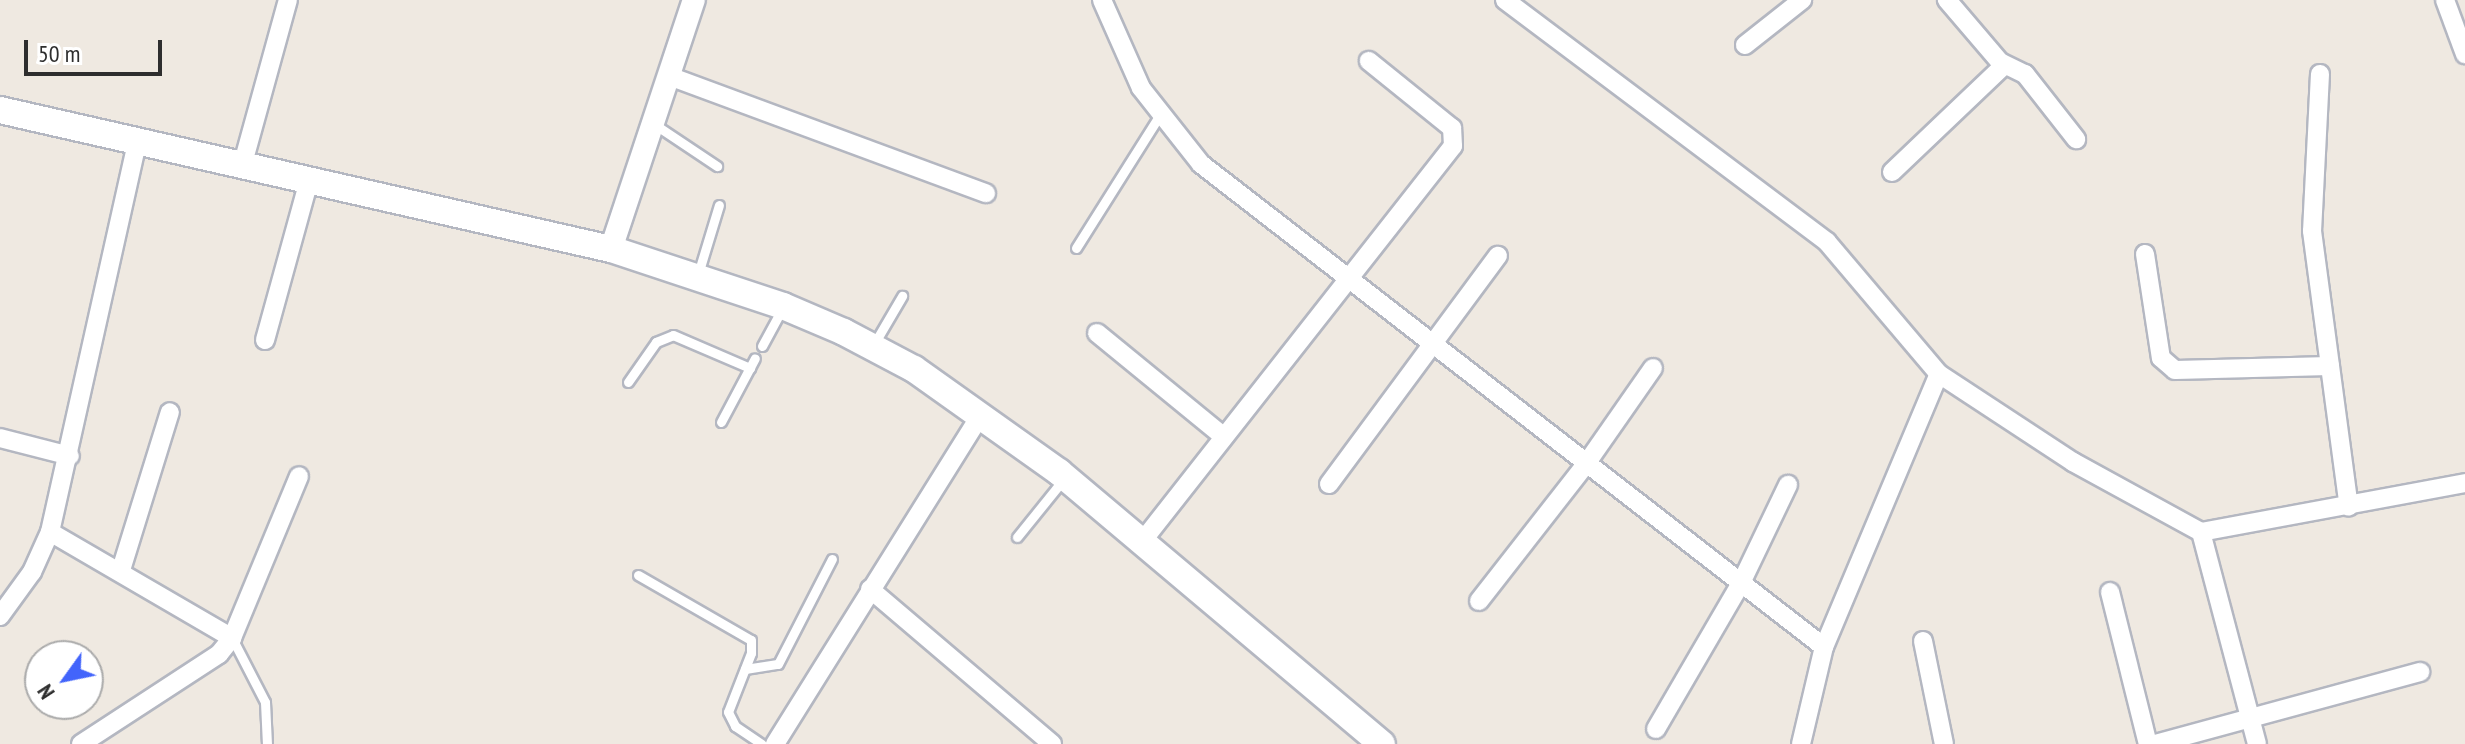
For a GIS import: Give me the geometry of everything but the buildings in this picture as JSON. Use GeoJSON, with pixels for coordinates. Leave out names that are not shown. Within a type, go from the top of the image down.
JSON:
{"type":"FeatureCollection","features":[{"type":"Feature","properties":{"kind":"main road"},"geometry":{"type":"LineString","coordinates":[[0,110],[137,143],[404,198],[611,249],[783,306],[872,347],[981,414],[1065,478],[1382,744]]}},
{"type":"Feature","properties":{"kind":"street"},"geometry":{"type":"LineString","coordinates":[[243,163],[288,0]]}},
{"type":"Feature","properties":{"kind":"street"},"geometry":{"type":"LineString","coordinates":[[611,249],[694,0]]}},
{"type":"Feature","properties":{"kind":"street"},"geometry":{"type":"LineString","coordinates":[[1102,0],[1122,53],[1159,116],[1201,164],[1824,647]]}},
{"type":"Feature","properties":{"kind":"street"},"geometry":{"type":"LineString","coordinates":[[1505,0],[1827,242],[1939,374],[2073,462],[2201,532],[2349,507],[2465,483]]}},
{"type":"Feature","properties":{"kind":"street"},"geometry":{"type":"LineString","coordinates":[[1745,45],[1802,0]]}},
{"type":"Feature","properties":{"kind":"street"},"geometry":{"type":"LineString","coordinates":[[2445,0],[2465,54]]}},
{"type":"Feature","properties":{"kind":"street"},"geometry":{"type":"LineString","coordinates":[[1951,2],[2000,62],[2025,74],[2076,139]]}},
{"type":"Feature","properties":{"kind":"street"},"geometry":{"type":"LineString","coordinates":[[1141,543],[1456,137],[1369,61]]}},
{"type":"Feature","properties":{"kind":"street"},"geometry":{"type":"LineString","coordinates":[[1892,172],[1995,77],[2000,62]]}},
{"type":"Feature","properties":{"kind":"street"},"geometry":{"type":"LineString","coordinates":[[2320,74],[2312,231],[2349,507]]}},
{"type":"Feature","properties":{"kind":"street"},"geometry":{"type":"LineString","coordinates":[[669,76],[986,193]]}},
{"type":"Feature","properties":{"kind":"street"},"geometry":{"type":"LineString","coordinates":[[3,611],[50,532],[70,456],[137,143]]}},
{"type":"Feature","properties":{"kind":"street"},"geometry":{"type":"LineString","coordinates":[[265,340],[310,177]]}},
{"type":"Feature","properties":{"kind":"street"},"geometry":{"type":"LineString","coordinates":[[2145,254],[2161,358],[2175,370],[2330,366]]}},
{"type":"Feature","properties":{"kind":"street"},"geometry":{"type":"LineString","coordinates":[[1329,484],[1498,256]]}},
{"type":"Feature","properties":{"kind":"street"},"geometry":{"type":"LineString","coordinates":[[1097,333],[1224,437]]}},
{"type":"Feature","properties":{"kind":"street"},"geometry":{"type":"LineString","coordinates":[[1479,601],[1586,464],[1653,368]]}},
{"type":"Feature","properties":{"kind":"street"},"geometry":{"type":"LineString","coordinates":[[1801,744],[1824,647],[1939,374]]}},
{"type":"Feature","properties":{"kind":"street"},"geometry":{"type":"LineString","coordinates":[[121,570],[170,412]]}},
{"type":"Feature","properties":{"kind":"street"},"geometry":{"type":"LineString","coordinates":[[775,744],[981,414]]}},
{"type":"Feature","properties":{"kind":"street"},"geometry":{"type":"LineString","coordinates":[[0,438],[70,456]]}},
{"type":"Feature","properties":{"kind":"street"},"geometry":{"type":"LineString","coordinates":[[81,744],[203,668],[232,638],[299,476]]}},
{"type":"Feature","properties":{"kind":"street"},"geometry":{"type":"LineString","coordinates":[[1656,729],[1741,583],[1788,485]]}},
{"type":"Feature","properties":{"kind":"street"},"geometry":{"type":"LineString","coordinates":[[50,532],[121,570],[232,638]]}},
{"type":"Feature","properties":{"kind":"street"},"geometry":{"type":"LineString","coordinates":[[2201,532],[2257,744]]}},
{"type":"Feature","properties":{"kind":"street"},"geometry":{"type":"LineString","coordinates":[[870,589],[1052,744]]}},
{"type":"Feature","properties":{"kind":"street"},"geometry":{"type":"LineString","coordinates":[[2110,592],[2148,744]]}},
{"type":"Feature","properties":{"kind":"street"},"geometry":{"type":"LineString","coordinates":[[1923,641],[1944,744]]}},
{"type":"Feature","properties":{"kind":"street"},"geometry":{"type":"LineString","coordinates":[[2155,744],[2420,672]]}},
{"type":"Feature","properties":{"kind":"lane"},"geometry":{"type":"LineString","coordinates":[[1076,248],[1159,116]]}},
{"type":"Feature","properties":{"kind":"lane"},"geometry":{"type":"LineString","coordinates":[[653,124],[717,166]]}},
{"type":"Feature","properties":{"kind":"lane"},"geometry":{"type":"LineString","coordinates":[[697,277],[719,205]]}},
{"type":"Feature","properties":{"kind":"lane"},"geometry":{"type":"LineString","coordinates":[[872,347],[902,296]]}},
{"type":"Feature","properties":{"kind":"lane"},"geometry":{"type":"LineString","coordinates":[[762,346],[783,306]]}},
{"type":"Feature","properties":{"kind":"lane"},"geometry":{"type":"LineString","coordinates":[[628,382],[656,342],[673,335],[750,368]]}},
{"type":"Feature","properties":{"kind":"lane"},"geometry":{"type":"LineString","coordinates":[[721,422],[755,358]]}},
{"type":"Feature","properties":{"kind":"lane"},"geometry":{"type":"LineString","coordinates":[[1017,537],[1065,478]]}},
{"type":"Feature","properties":{"kind":"lane"},"geometry":{"type":"LineString","coordinates":[[745,669],[778,664],[832,559]]}},
{"type":"Feature","properties":{"kind":"lane"},"geometry":{"type":"LineString","coordinates":[[638,575],[740,630],[751,640],[729,719],[762,744]]}},
{"type":"Feature","properties":{"kind":"lane"},"geometry":{"type":"LineString","coordinates":[[232,638],[265,702],[267,744]]}}]}
